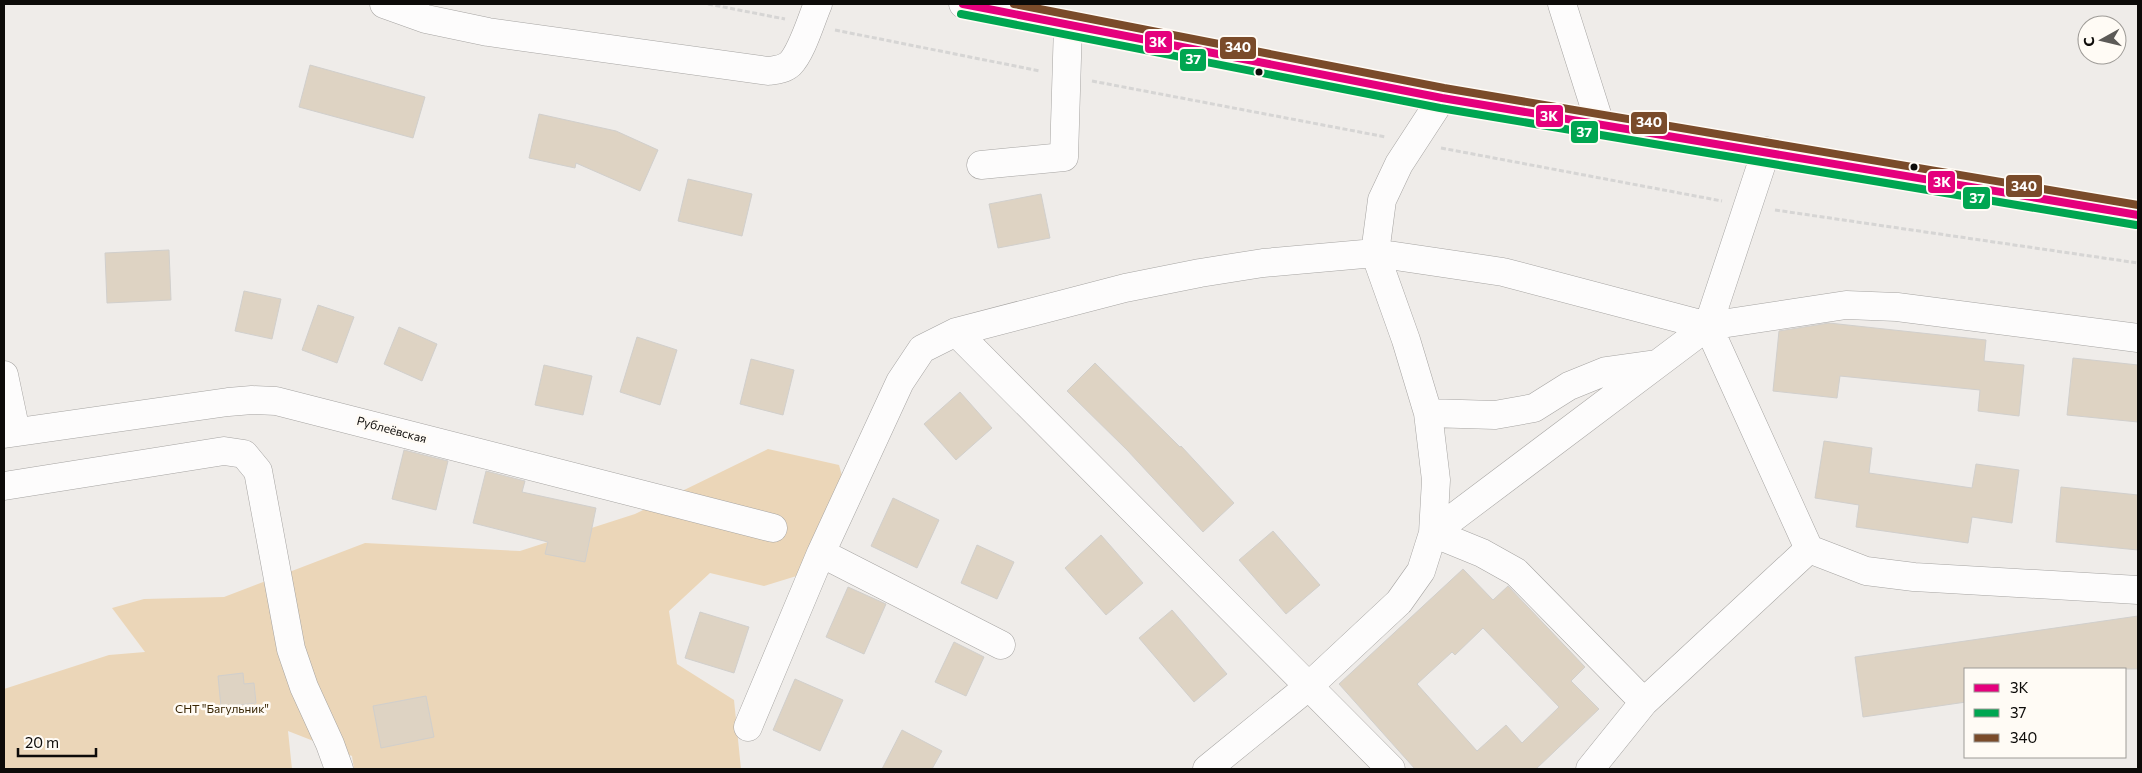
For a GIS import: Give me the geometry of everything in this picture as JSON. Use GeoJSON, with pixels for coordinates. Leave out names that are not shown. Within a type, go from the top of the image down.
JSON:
{"type":"FeatureCollection","features":[{"type":"Feature","properties":{"kind":"street"},"geometry":{"type":"LineString","coordinates":[[384,4],[426,19],[488,32],[768,71],[779,70],[789,64],[796,55],[818,4]]}},
{"type":"Feature","properties":{"kind":"street"},"geometry":{"type":"LineString","coordinates":[[964,4],[1442,98],[2138,215]]}},
{"type":"Feature","properties":{"kind":"street"},"geometry":{"type":"LineString","coordinates":[[1562,4],[1600,124]]}},
{"type":"Feature","properties":{"kind":"street"},"geometry":{"type":"LineString","coordinates":[[981,165],[1064,157],[1068,24]]}},
{"type":"Feature","properties":{"kind":"street"},"geometry":{"type":"LineString","coordinates":[[1207,769],[1309,686],[1399,602],[1421,571],[1433,533],[1436,480],[1428,413],[1391,294],[1375,253],[1382,200],[1399,164],[1442,98]]}},
{"type":"Feature","properties":{"kind":"street"},"geometry":{"type":"LineString","coordinates":[[1433,533],[1708,326],[1766,152]]}},
{"type":"Feature","properties":{"kind":"street"},"geometry":{"type":"LineString","coordinates":[[748,727],[822,553],[900,382],[922,349],[956,332],[1125,288],[1200,273],[1263,263],[1375,253],[1503,272],[1708,326],[1846,304],[1897,307],[2138,338]]}},
{"type":"Feature","properties":{"kind":"street"},"geometry":{"type":"LineString","coordinates":[[1708,326],[1809,550],[1866,571],[1914,577],[2138,590]]}},
{"type":"Feature","properties":{"kind":"street"},"geometry":{"type":"LineString","coordinates":[[956,332],[1391,769]]}},
{"type":"Feature","properties":{"kind":"street"},"geometry":{"type":"LineString","coordinates":[[1428,413],[1495,415],[1534,408],[1569,386],[1606,371],[1658,364]]}},
{"type":"Feature","properties":{"kind":"street"},"geometry":{"type":"LineString","coordinates":[[4,375],[10,433]]}},
{"type":"Feature","properties":{"kind":"street","name":"Рублеёвская"},"geometry":{"type":"LineString","coordinates":[[10,433],[228,402],[276,401],[773,528]]}},
{"type":"Feature","properties":{"kind":"street"},"geometry":{"type":"LineString","coordinates":[[4,486],[224,452],[244,454],[258,471],[290,649],[339,769]]}},
{"type":"Feature","properties":{"kind":"street"},"geometry":{"type":"LineString","coordinates":[[1433,533],[1482,553],[1516,572],[1644,702]]}},
{"type":"Feature","properties":{"kind":"street"},"geometry":{"type":"LineString","coordinates":[[1590,769],[1644,702],[1809,550]]}},
{"type":"Feature","properties":{"kind":"street"},"geometry":{"type":"LineString","coordinates":[[822,553],[1001,645]]}},
{"type":"Feature","properties":{"kind":"green space","name":"СНТ \"Багульник\""},"geometry":{"type":"Polygon","coordinates":[[[768,449],[839,465],[850,504],[829,566],[764,586],[710,573],[669,611],[677,664],[734,700],[741,769],[354,769],[352,756],[288,731],[292,769],[4,769],[4,689],[109,655],[145,652],[112,608],[144,599],[224,597],[365,543],[520,551],[635,514],[768,449]]]}},
{"type":"Feature","properties":{"kind":"building"},"geometry":{"type":"Polygon","coordinates":[[[310,65],[425,97],[413,138],[299,107],[310,65]]]}},
{"type":"Feature","properties":{"kind":"building"},"geometry":{"type":"Polygon","coordinates":[[[539,114],[616,131],[658,150],[640,191],[576,163],[575,168],[529,158],[539,114]]]}},
{"type":"Feature","properties":{"kind":"building"},"geometry":{"type":"Polygon","coordinates":[[[688,179],[752,194],[742,236],[678,221],[688,179]]]}},
{"type":"Feature","properties":{"kind":"building"},"geometry":{"type":"Polygon","coordinates":[[[1041,194],[1050,238],[998,248],[989,204],[1041,194]]]}},
{"type":"Feature","properties":{"kind":"building"},"geometry":{"type":"Polygon","coordinates":[[[169,250],[171,300],[107,303],[105,253],[169,250]]]}},
{"type":"Feature","properties":{"kind":"building"},"geometry":{"type":"Polygon","coordinates":[[[244,291],[281,299],[272,339],[235,331],[244,291]]]}},
{"type":"Feature","properties":{"kind":"building"},"geometry":{"type":"Polygon","coordinates":[[[318,305],[354,317],[337,363],[302,350],[318,305]]]}},
{"type":"Feature","properties":{"kind":"building"},"geometry":{"type":"Polygon","coordinates":[[[1829,323],[1986,340],[1984,361],[2024,365],[2019,416],[1978,411],[1980,390],[1840,376],[1837,398],[1773,391],[1779,331],[1829,323]]]}},
{"type":"Feature","properties":{"kind":"building"},"geometry":{"type":"Polygon","coordinates":[[[399,327],[437,344],[422,381],[384,364],[399,327]]]}},
{"type":"Feature","properties":{"kind":"building"},"geometry":{"type":"Polygon","coordinates":[[[637,337],[677,350],[660,405],[620,392],[637,337]]]}},
{"type":"Feature","properties":{"kind":"building"},"geometry":{"type":"Polygon","coordinates":[[[2073,358],[2138,365],[2138,422],[2067,415],[2073,358]]]}},
{"type":"Feature","properties":{"kind":"building"},"geometry":{"type":"Polygon","coordinates":[[[751,359],[794,370],[783,415],[740,404],[751,359]]]}},
{"type":"Feature","properties":{"kind":"building"},"geometry":{"type":"Polygon","coordinates":[[[1095,363],[1181,446],[1234,503],[1203,532],[1127,450],[1067,391],[1095,363]]]}},
{"type":"Feature","properties":{"kind":"building"},"geometry":{"type":"Polygon","coordinates":[[[544,365],[592,376],[583,415],[535,405],[544,365]]]}},
{"type":"Feature","properties":{"kind":"building"},"geometry":{"type":"Polygon","coordinates":[[[960,392],[992,428],[956,460],[924,424],[960,392]]]}},
{"type":"Feature","properties":{"kind":"building"},"geometry":{"type":"Polygon","coordinates":[[[1824,441],[1872,448],[1869,473],[1972,488],[1976,464],[2019,470],[2012,523],[1972,517],[1968,543],[1856,527],[1859,505],[1815,498],[1824,441]]]}},
{"type":"Feature","properties":{"kind":"building"},"geometry":{"type":"Polygon","coordinates":[[[404,450],[448,461],[436,510],[392,499],[404,450]]]}},
{"type":"Feature","properties":{"kind":"building"},"geometry":{"type":"Polygon","coordinates":[[[486,471],[525,481],[522,492],[596,508],[585,562],[545,554],[548,542],[473,523],[486,471]]]}},
{"type":"Feature","properties":{"kind":"building"},"geometry":{"type":"Polygon","coordinates":[[[2061,487],[2138,495],[2138,550],[2056,542],[2061,487]]]}},
{"type":"Feature","properties":{"kind":"building"},"geometry":{"type":"Polygon","coordinates":[[[893,498],[939,520],[917,568],[871,546],[893,498]]]}},
{"type":"Feature","properties":{"kind":"building"},"geometry":{"type":"Polygon","coordinates":[[[1273,531],[1320,585],[1286,614],[1239,560],[1273,531]]]}},
{"type":"Feature","properties":{"kind":"building"},"geometry":{"type":"Polygon","coordinates":[[[1101,535],[1143,583],[1106,615],[1065,568],[1101,535]]]}},
{"type":"Feature","properties":{"kind":"building"},"geometry":{"type":"Polygon","coordinates":[[[977,545],[1014,562],[997,599],[961,583],[977,545]]]}},
{"type":"Feature","properties":{"kind":"building"},"geometry":{"type":"Polygon","coordinates":[[[1463,569],[1493,600],[1508,586],[1585,667],[1571,681],[1599,709],[1536,769],[1415,769],[1339,684],[1463,569]],[[1483,628],[1455,655],[1452,652],[1417,684],[1477,751],[1506,725],[1522,743],[1559,707],[1483,628]]]}},
{"type":"Feature","properties":{"kind":"building"},"geometry":{"type":"Polygon","coordinates":[[[848,587],[886,604],[864,654],[826,637],[848,587]]]}},
{"type":"Feature","properties":{"kind":"building"},"geometry":{"type":"Polygon","coordinates":[[[1172,610],[1227,674],[1194,702],[1139,638],[1172,610]]]}},
{"type":"Feature","properties":{"kind":"building"},"geometry":{"type":"Polygon","coordinates":[[[700,612],[749,627],[734,673],[685,658],[700,612]]]}},
{"type":"Feature","properties":{"kind":"building"},"geometry":{"type":"Polygon","coordinates":[[[2138,616],[2138,669],[1964,668],[1964,702],[1863,717],[1855,657],[2138,616]]]}},
{"type":"Feature","properties":{"kind":"building"},"geometry":{"type":"Polygon","coordinates":[[[954,642],[984,657],[966,696],[935,682],[954,642]]]}},
{"type":"Feature","properties":{"kind":"building"},"geometry":{"type":"Polygon","coordinates":[[[243,673],[244,684],[254,683],[256,703],[221,707],[218,676],[243,673]]]}},
{"type":"Feature","properties":{"kind":"building"},"geometry":{"type":"Polygon","coordinates":[[[795,679],[843,700],[820,751],[773,730],[795,679]]]}},
{"type":"Feature","properties":{"kind":"building"},"geometry":{"type":"Polygon","coordinates":[[[426,696],[434,737],[381,748],[373,706],[426,696]]]}},
{"type":"Feature","properties":{"kind":"building"},"geometry":{"type":"Polygon","coordinates":[[[902,730],[942,751],[932,769],[882,769],[902,730]]]}},
{"type":"Feature","properties":{"kind":"transit line","name":"3К"},"geometry":{"type":"LineString","coordinates":[[963,4],[1442,98],[2138,215]]}},
{"type":"Feature","properties":{"kind":"transit line","name":"340"},"geometry":{"type":"LineString","coordinates":[[1014,4],[1444,88],[2138,205]]}},
{"type":"Feature","properties":{"kind":"transit line","name":"37"},"geometry":{"type":"LineString","coordinates":[[961,14],[1440,108],[2136,225]]}}]}
